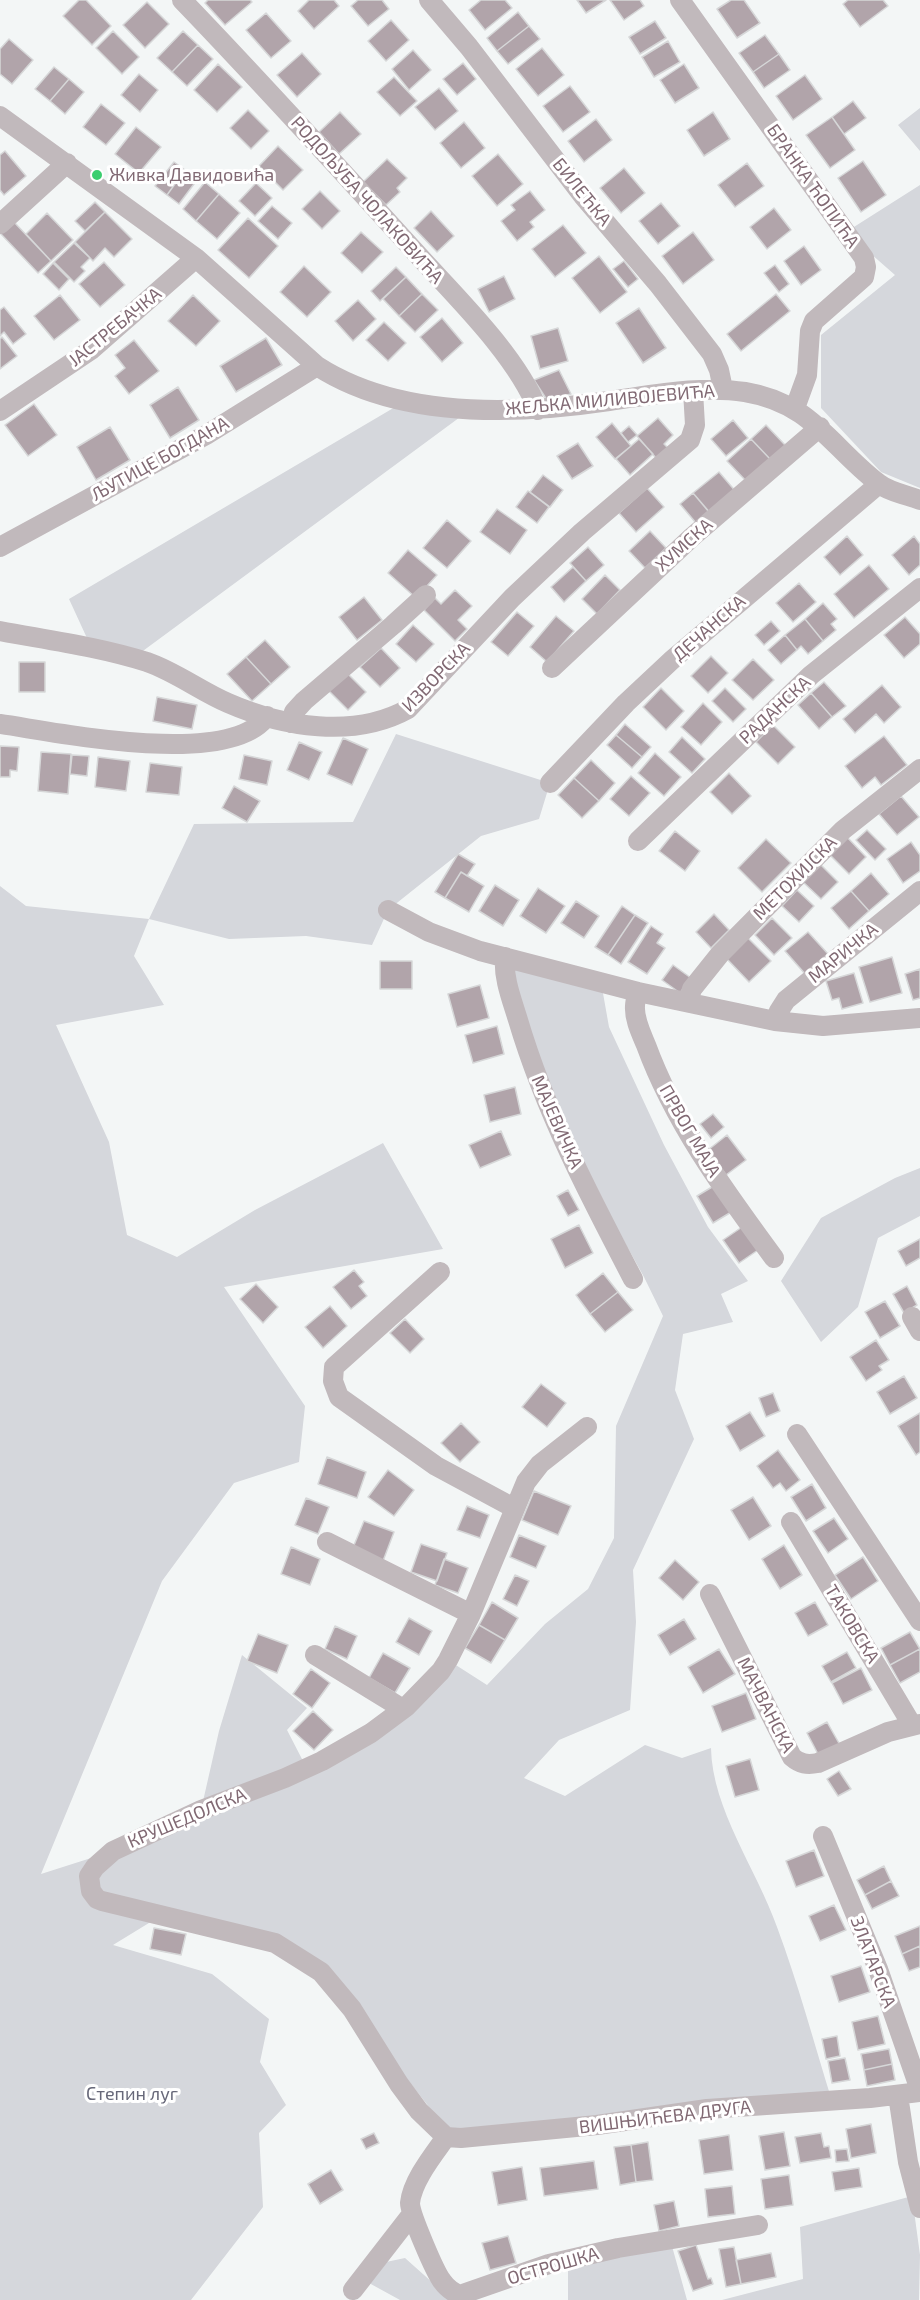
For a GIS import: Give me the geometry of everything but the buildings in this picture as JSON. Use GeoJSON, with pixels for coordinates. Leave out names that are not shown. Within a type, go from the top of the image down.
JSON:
{"type":"FeatureCollection","features":[{"type":"Feature","properties":{"kind":"street","name":"РОДОЉУБА ЧОЛАКОВИЋА"},"geometry":{"type":"LineString","coordinates":[[182,0],[347,177],[491,337],[529,391],[538,410]]}},
{"type":"Feature","properties":{"kind":"street","name":"БИЛЕЋКА"},"geometry":{"type":"LineString","coordinates":[[429,0],[469,47],[582,196],[658,284],[712,354],[720,370],[723,389]]}},
{"type":"Feature","properties":{"kind":"street","name":"БРАНКА ЋОПИЋА"},"geometry":{"type":"LineString","coordinates":[[681,0],[864,258],[866,267],[864,277],[814,321],[810,331],[807,375],[795,408]]}},
{"type":"Feature","properties":{"kind":"street","name":"ЖЕЉКА МИЛИВОЈЕВИЋА"},"geometry":{"type":"LineString","coordinates":[[0,116],[196,258],[317,366],[337,379],[360,388],[407,400],[440,406],[499,411],[538,410],[723,389],[765,396],[795,408],[820,428],[879,484],[920,500]]}},
{"type":"Feature","properties":{"kind":"street"},"geometry":{"type":"LineString","coordinates":[[0,224],[67,163]]}},
{"type":"Feature","properties":{"kind":"street","name":"ЈАСТРЕБАЧКА"},"geometry":{"type":"LineString","coordinates":[[0,411],[91,351],[196,258]]}},
{"type":"Feature","properties":{"kind":"street","name":"ЉУТИЦЕ БОГДАНА"},"geometry":{"type":"LineString","coordinates":[[0,547],[206,435],[317,366]]}},
{"type":"Feature","properties":{"kind":"street","name":"ИЗВОРСКА"},"geometry":{"type":"LineString","coordinates":[[0,631],[145,662],[176,674],[227,702],[291,723],[329,726],[370,724],[391,719],[408,709],[512,598],[582,532],[690,440],[696,425],[693,391]]}},
{"type":"Feature","properties":{"kind":"street","name":"ХУМСКА"},"geometry":{"type":"LineString","coordinates":[[552,668],[692,537],[820,428]]}},
{"type":"Feature","properties":{"kind":"street","name":"ДЕЧАНСКА"},"geometry":{"type":"LineString","coordinates":[[550,783],[626,703],[673,659],[879,484]]}},
{"type":"Feature","properties":{"kind":"street","name":"РАДАНСКА"},"geometry":{"type":"LineString","coordinates":[[638,841],[811,675],[920,588]]}},
{"type":"Feature","properties":{"kind":"street"},"geometry":{"type":"LineString","coordinates":[[291,723],[294,712],[304,701],[426,595]]}},
{"type":"Feature","properties":{"kind":"street"},"geometry":{"type":"LineString","coordinates":[[0,724],[154,745],[182,745],[207,742],[257,729],[267,716]]}},
{"type":"Feature","properties":{"kind":"street","name":"МЕТОХИЈСКА"},"geometry":{"type":"LineString","coordinates":[[688,1002],[692,989],[700,976],[843,830],[920,769]]}},
{"type":"Feature","properties":{"kind":"street","name":"МАРИЧКА"},"geometry":{"type":"LineString","coordinates":[[775,1021],[778,1011],[786,1000],[920,891]]}},
{"type":"Feature","properties":{"kind":"street"},"geometry":{"type":"LineString","coordinates":[[388,910],[454,942],[505,957],[638,992],[775,1021],[823,1026],[920,1017]]}},
{"type":"Feature","properties":{"kind":"street","name":"МАЈЕВИЧКА"},"geometry":{"type":"LineString","coordinates":[[505,957],[505,976],[544,1097],[589,1196],[633,1279]]}},
{"type":"Feature","properties":{"kind":"street","name":"ПРВОГ МАЈА"},"geometry":{"type":"LineString","coordinates":[[638,992],[635,1007],[638,1025],[667,1095],[716,1179],[774,1258]]}},
{"type":"Feature","properties":{"kind":"street"},"geometry":{"type":"LineString","coordinates":[[440,1272],[334,1367],[333,1382],[339,1397],[436,1466],[514,1508]]}},
{"type":"Feature","properties":{"kind":"street","name":"КРУШЕДОЛСКА"},"geometry":{"type":"LineString","coordinates":[[446,2137],[419,2111],[399,2084],[352,2009],[321,1972],[275,1943],[102,1901],[94,1895],[90,1884],[90,1873],[113,1851],[201,1810],[285,1778],[322,1761],[371,1733],[403,1709],[441,1671],[471,1614],[526,1482],[540,1464],[587,1427]]}},
{"type":"Feature","properties":{"kind":"street"},"geometry":{"type":"LineString","coordinates":[[797,1434],[920,1621]]}},
{"type":"Feature","properties":{"kind":"street","name":"ТАКОВСКА"},"geometry":{"type":"LineString","coordinates":[[791,1522],[916,1725]]}},
{"type":"Feature","properties":{"kind":"street"},"geometry":{"type":"LineString","coordinates":[[327,1542],[471,1614]]}},
{"type":"Feature","properties":{"kind":"street","name":"МАЧВАНСКА"},"geometry":{"type":"LineString","coordinates":[[710,1594],[792,1757],[798,1762],[809,1765],[818,1763],[888,1732],[916,1725]]}},
{"type":"Feature","properties":{"kind":"street"},"geometry":{"type":"LineString","coordinates":[[315,1655],[403,1709]]}},
{"type":"Feature","properties":{"kind":"street","name":"ЗЛАТАРСКА"},"geometry":{"type":"LineString","coordinates":[[823,1836],[878,1969],[920,2091]]}},
{"type":"Feature","properties":{"kind":"street","name":"ВИШЊИЋЕВА ДРУГА"},"geometry":{"type":"LineString","coordinates":[[446,2137],[461,2138],[597,2125],[706,2109],[898,2095],[920,2091]]}},
{"type":"Feature","properties":{"kind":"street"},"geometry":{"type":"LineString","coordinates":[[898,2095],[908,2162],[920,2208]]}},
{"type":"Feature","properties":{"kind":"street"},"geometry":{"type":"LineString","coordinates":[[353,2290],[412,2214],[410,2202],[424,2167],[446,2137]]}},
{"type":"Feature","properties":{"kind":"street","name":"ОСТРОШКА"},"geometry":{"type":"LineString","coordinates":[[412,2214],[440,2280],[452,2292],[460,2295],[558,2262],[618,2248],[758,2225]]}},
{"type":"Feature","properties":{"kind":"green space"},"geometry":{"type":"Polygon","coordinates":[[[920,108],[920,151],[898,125],[920,108]]]}},
{"type":"Feature","properties":{"kind":"green space"},"geometry":{"type":"Polygon","coordinates":[[[920,185],[920,488],[881,472],[821,408],[821,335],[895,275],[846,232],[920,185]]]}},
{"type":"Feature","properties":{"kind":"green space"},"geometry":{"type":"Polygon","coordinates":[[[407,400],[471,409],[132,659],[92,649],[69,599],[407,400]]]}},
{"type":"Feature","properties":{"kind":"green space"},"geometry":{"type":"Polygon","coordinates":[[[396,734],[550,783],[539,819],[481,836],[388,910],[372,945],[306,936],[229,939],[149,919],[194,824],[353,822],[396,734]]]}},
{"type":"Feature","properties":{"kind":"green space","name":"Степин луг"},"geometry":{"type":"Polygon","coordinates":[[[0,886],[26,906],[149,919],[134,956],[164,1005],[56,1025],[109,1142],[127,1235],[177,1257],[255,1210],[383,1143],[443,1249],[224,1287],[305,1406],[299,1462],[234,1483],[162,1581],[41,1874],[113,1851],[201,1810],[219,1731],[242,1655],[307,1708],[287,1730],[303,1761],[371,1733],[448,1660],[487,1685],[545,1624],[588,1589],[614,1538],[616,1426],[663,1316],[644,1277],[544,1097],[505,957],[601,982],[609,1027],[664,1145],[708,1227],[748,1281],[721,1294],[733,1322],[683,1334],[675,1390],[694,1439],[633,1570],[636,1622],[630,1710],[559,1740],[524,1778],[565,1796],[645,1745],[682,1758],[711,1748],[713,1771],[719,1794],[777,1927],[832,2101],[461,2138],[444,2126],[352,2009],[275,1943],[162,1915],[113,1945],[212,1974],[269,2019],[260,2062],[286,2105],[259,2133],[263,2207],[191,2300],[0,2300],[0,886]]]}},
{"type":"Feature","properties":{"kind":"green space"},"geometry":{"type":"Polygon","coordinates":[[[920,1168],[920,1216],[878,1238],[858,1307],[821,1342],[781,1281],[821,1218],[895,1178],[920,1168]]]}},
{"type":"Feature","properties":{"kind":"green space"},"geometry":{"type":"Polygon","coordinates":[[[912,2196],[920,2255],[919,2300],[722,2300],[803,2279],[800,2227],[912,2196]]]}},
{"type":"Feature","properties":{"kind":"green space"},"geometry":{"type":"Polygon","coordinates":[[[670,2239],[687,2300],[568,2300],[568,2260],[670,2239]]]}},
{"type":"Feature","properties":{"kind":"green space"},"geometry":{"type":"Polygon","coordinates":[[[405,2258],[452,2300],[400,2300],[369,2283],[386,2262],[405,2258]]]}},
{"type":"Feature","properties":{"kind":"place","name":"Живка Давидовића"},"geometry":{"type":"Point","coordinates":[97,175]}}]}
